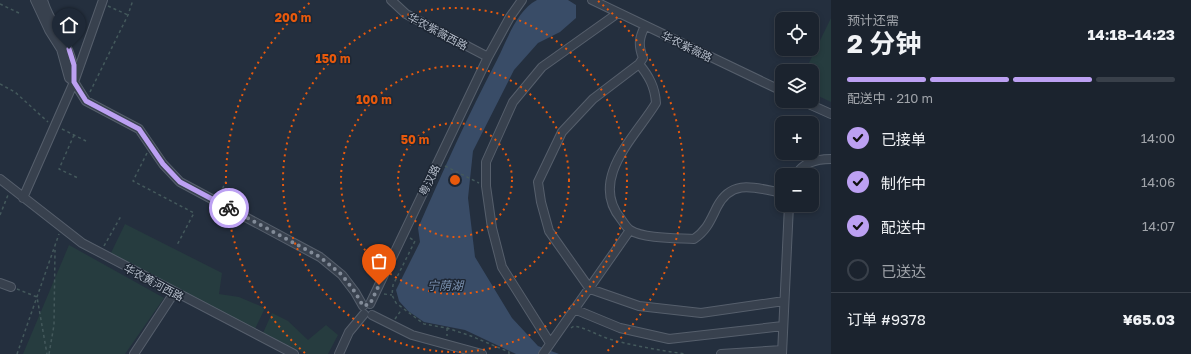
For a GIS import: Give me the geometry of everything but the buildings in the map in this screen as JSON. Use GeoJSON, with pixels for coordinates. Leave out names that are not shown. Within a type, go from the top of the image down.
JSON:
{"type":"FeatureCollection","features":[{"type":"Feature","properties":{"kind":"street"},"geometry":{"type":"LineString","coordinates":[[35,0],[49,30],[61,49],[69,78],[74,82],[86,101],[139,129],[180,182],[320,257],[342,275],[367,310],[391,324],[412,335],[482,354]]}},
{"type":"Feature","properties":{"kind":"street"},"geometry":{"type":"LineString","coordinates":[[43,0],[57,29],[69,49],[74,65],[74,82]]}},
{"type":"Feature","properties":{"kind":"street","name":"华农紫薇西路"},"geometry":{"type":"LineString","coordinates":[[391,0],[406,14],[488,57]]}},
{"type":"Feature","properties":{"kind":"street","name":"粤汉路"},"geometry":{"type":"LineString","coordinates":[[339,354],[349,332],[367,310],[488,57],[510,16],[522,0]]}},
{"type":"Feature","properties":{"kind":"street","name":"华农紫薇路"},"geometry":{"type":"LineString","coordinates":[[592,0],[775,89]]}},
{"type":"Feature","properties":{"kind":"street"},"geometry":{"type":"LineString","coordinates":[[23,198],[56,126],[74,82],[102,2]]}},
{"type":"Feature","properties":{"kind":"street"},"geometry":{"type":"LineString","coordinates":[[550,343],[502,267],[492,228],[486,186],[486,162],[514,102],[542,67],[618,13]]}},
{"type":"Feature","properties":{"kind":"street"},"geometry":{"type":"LineString","coordinates":[[645,26],[640,37],[639,48],[643,58],[639,64],[593,99],[562,132],[538,182],[540,202],[549,231],[590,289],[639,306],[701,313],[784,301]]}},
{"type":"Feature","properties":{"kind":"street"},"geometry":{"type":"LineString","coordinates":[[639,64],[648,76],[655,92],[656,104],[615,164],[609,188],[614,210],[630,230],[644,234],[694,239],[704,232],[711,222],[723,196],[735,188],[750,187],[775,191]]}},
{"type":"Feature","properties":{"kind":"street"},"geometry":{"type":"LineString","coordinates":[[818,108],[831,114]]}},
{"type":"Feature","properties":{"kind":"street"},"geometry":{"type":"LineString","coordinates":[[800,168],[807,163],[819,159],[831,159]]}},
{"type":"Feature","properties":{"kind":"street","name":"华农黄河西路"},"geometry":{"type":"LineString","coordinates":[[0,179],[61,229],[82,243],[174,293],[294,354]]}},
{"type":"Feature","properties":{"kind":"street"},"geometry":{"type":"LineString","coordinates":[[721,354],[782,352],[790,212]]}},
{"type":"Feature","properties":{"kind":"street"},"geometry":{"type":"LineString","coordinates":[[543,354],[630,230]]}},
{"type":"Feature","properties":{"kind":"street"},"geometry":{"type":"LineString","coordinates":[[0,283],[11,287]]}},
{"type":"Feature","properties":{"kind":"street"},"geometry":{"type":"LineString","coordinates":[[134,354],[174,293]]}},
{"type":"Feature","properties":{"kind":"street"},"geometry":{"type":"LineString","coordinates":[[574,310],[620,328],[669,339],[783,326]]}},
{"type":"Feature","properties":{"kind":"path"},"geometry":{"type":"LineString","coordinates":[[86,101],[128,15],[133,0]]}},
{"type":"Feature","properties":{"kind":"path"},"geometry":{"type":"LineString","coordinates":[[102,2],[128,15]]}},
{"type":"Feature","properties":{"kind":"path"},"geometry":{"type":"LineString","coordinates":[[0,4],[19,13]]}},
{"type":"Feature","properties":{"kind":"path"},"geometry":{"type":"LineString","coordinates":[[0,84],[15,92],[41,117],[86,141]]}},
{"type":"Feature","properties":{"kind":"path"},"geometry":{"type":"LineString","coordinates":[[74,135],[59,169],[78,178]]}},
{"type":"Feature","properties":{"kind":"path"},"geometry":{"type":"LineString","coordinates":[[151,146],[133,182],[194,213],[177,245]]}},
{"type":"Feature","properties":{"kind":"path"},"geometry":{"type":"LineString","coordinates":[[437,163],[486,186]]}},
{"type":"Feature","properties":{"kind":"path"},"geometry":{"type":"LineString","coordinates":[[219,196],[226,181]]}},
{"type":"Feature","properties":{"kind":"path"},"geometry":{"type":"LineString","coordinates":[[0,215],[8,193],[13,189]]}},
{"type":"Feature","properties":{"kind":"path"},"geometry":{"type":"LineString","coordinates":[[101,253],[121,216]]}},
{"type":"Feature","properties":{"kind":"path"},"geometry":{"type":"LineString","coordinates":[[17,354],[61,229]]}},
{"type":"Feature","properties":{"kind":"path"},"geometry":{"type":"LineString","coordinates":[[415,241],[393,285],[392,295],[396,303],[424,324],[447,328],[471,336],[509,352],[509,354]]}},
{"type":"Feature","properties":{"kind":"path"},"geometry":{"type":"LineString","coordinates":[[48,354],[54,325],[54,248]]}},
{"type":"Feature","properties":{"kind":"path"},"geometry":{"type":"LineString","coordinates":[[11,287],[37,297]]}},
{"type":"Feature","properties":{"kind":"path"},"geometry":{"type":"LineString","coordinates":[[37,297],[48,354]]}},
{"type":"Feature","properties":{"kind":"path"},"geometry":{"type":"LineString","coordinates":[[391,324],[402,309]]}},
{"type":"Feature","properties":{"kind":"path"},"geometry":{"type":"LineString","coordinates":[[567,331],[574,326],[581,327],[607,338],[647,348],[685,354]]}},
{"type":"Feature","properties":{"kind":"green space"},"geometry":{"type":"Polygon","coordinates":[[[831,18],[831,102],[819,96],[819,64],[808,64],[812,56],[819,56],[819,42],[831,18]]]}},
{"type":"Feature","properties":{"kind":"green space"},"geometry":{"type":"Polygon","coordinates":[[[125,224],[222,273],[219,294],[239,297],[265,308],[255,329],[110,255],[125,224]]]}},
{"type":"Feature","properties":{"kind":"green space"},"geometry":{"type":"Polygon","coordinates":[[[69,245],[164,298],[125,354],[23,354],[69,245]]]}},
{"type":"Feature","properties":{"kind":"green space"},"geometry":{"type":"Polygon","coordinates":[[[272,313],[288,321],[308,340],[326,325],[338,335],[328,354],[306,354],[263,333],[272,313]]]}},
{"type":"Feature","properties":{"kind":"water","name":"宁荫湖"},"geometry":{"type":"Polygon","coordinates":[[[537,0],[568,0],[576,5],[576,18],[560,32],[538,43],[514,70],[473,151],[468,198],[475,257],[512,318],[538,346],[559,354],[516,354],[465,330],[424,322],[408,311],[399,301],[396,290],[420,242],[418,228],[476,101],[513,26],[524,11],[537,0]]]}},
{"type":"Feature","properties":{"kind":"way so far"},"geometry":{"type":"LineString","coordinates":[[229,208],[320,257],[342,275],[355,292],[363,306],[368,303],[370,304],[379,285]]}},
{"type":"Feature","properties":{"kind":"route"},"geometry":{"type":"LineString","coordinates":[[69,49],[74,65],[74,82],[86,101],[139,129],[163,164],[180,182],[229,208]]}}]}
